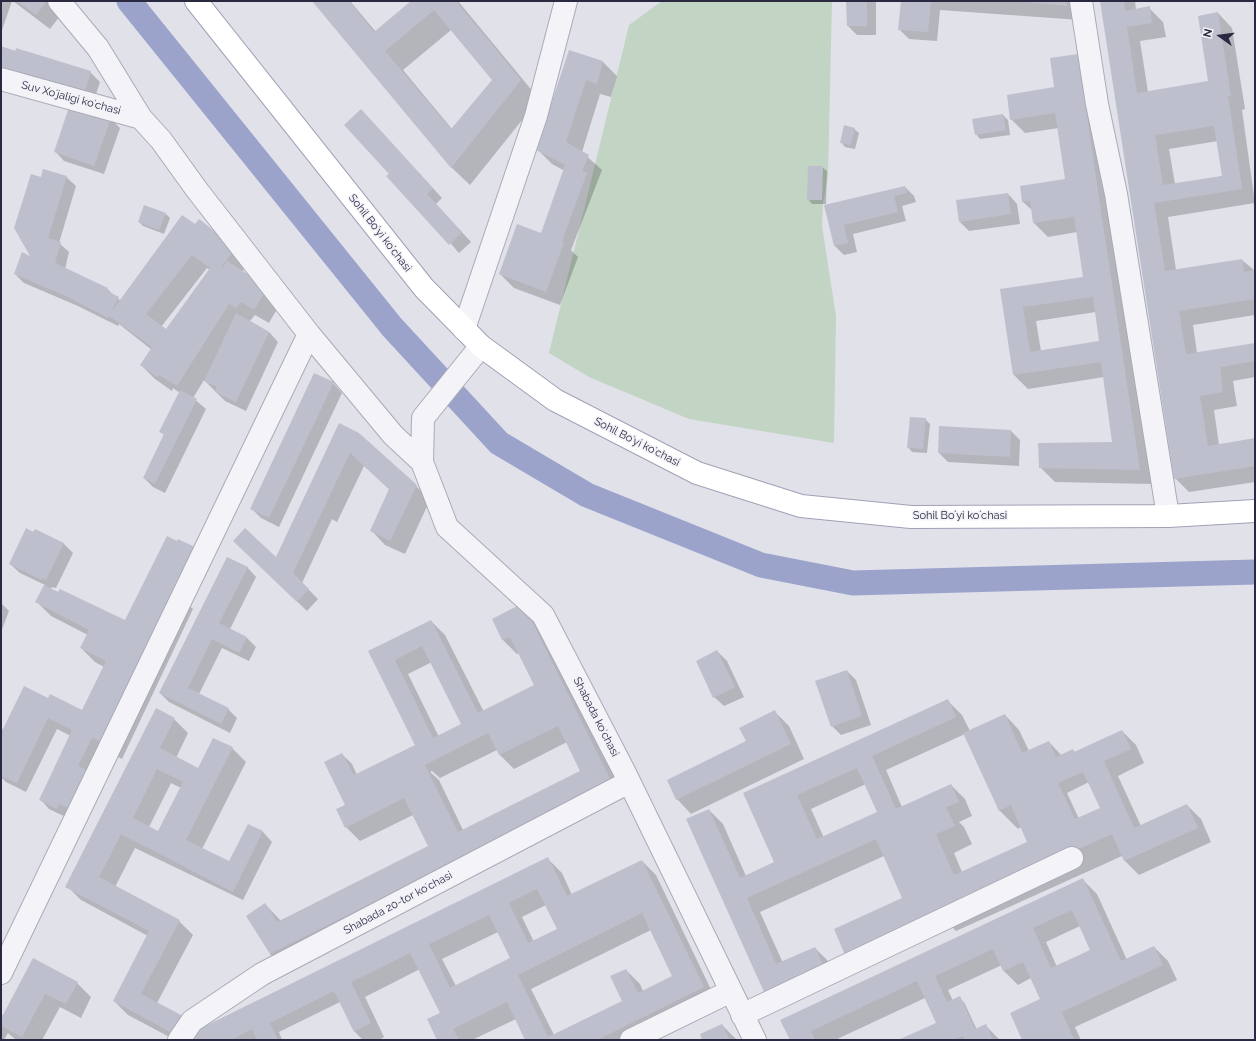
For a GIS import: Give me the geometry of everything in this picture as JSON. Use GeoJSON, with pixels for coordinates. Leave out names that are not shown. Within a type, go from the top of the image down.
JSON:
{"type":"FeatureCollection","features":[{"type":"Feature","properties":{"kind":"main road","name":"Sohil Boʻyi koʻchasi"},"geometry":{"type":"LineString","coordinates":[[196,1],[424,288],[481,346],[554,400],[696,473],[801,506],[911,517],[1168,516],[1255,511]]}},
{"type":"Feature","properties":{"kind":"street"},"geometry":{"type":"LineString","coordinates":[[59,1],[98,48],[141,118],[161,140],[197,190],[309,334],[393,435],[422,462]]}},
{"type":"Feature","properties":{"kind":"street"},"geometry":{"type":"LineString","coordinates":[[464,329],[536,116],[566,1]]}},
{"type":"Feature","properties":{"kind":"street"},"geometry":{"type":"LineString","coordinates":[[1081,1],[1097,104],[1116,194],[1168,516]]}},
{"type":"Feature","properties":{"kind":"street","name":"Suv Xoʻjaligi koʻchasi"},"geometry":{"type":"LineString","coordinates":[[1,79],[141,118]]}},
{"type":"Feature","properties":{"kind":"street"},"geometry":{"type":"LineString","coordinates":[[1,973],[309,334]]}},
{"type":"Feature","properties":{"kind":"street","name":"Shabada koʻchasi"},"geometry":{"type":"LineString","coordinates":[[481,346],[423,418],[422,462],[448,527],[543,615],[629,782],[755,1040]]}},
{"type":"Feature","properties":{"kind":"street","name":"Shabada 20-tor koʻchasi"},"geometry":{"type":"LineString","coordinates":[[179,1040],[192,1021],[262,974],[629,782]]}},
{"type":"Feature","properties":{"kind":"street"},"geometry":{"type":"LineString","coordinates":[[742,1015],[1072,858]]}},
{"type":"Feature","properties":{"kind":"street"},"geometry":{"type":"LineString","coordinates":[[631,1040],[731,991]]}},
{"type":"Feature","properties":{"kind":"green space"},"geometry":{"type":"Polygon","coordinates":[[[662,1],[832,1],[828,176],[823,204],[822,226],[836,316],[834,443],[689,419],[589,377],[549,353],[629,25],[662,1]]]}},
{"type":"Feature","properties":{"kind":"building"},"geometry":{"type":"Polygon","coordinates":[[[17,1],[47,1],[36,15],[17,1]]]}},
{"type":"Feature","properties":{"kind":"building"},"geometry":{"type":"Polygon","coordinates":[[[312,1],[349,1],[374,32],[411,1],[456,1],[521,80],[451,168],[312,1]],[[434,10],[385,51],[451,129],[492,80],[434,10]]]}},
{"type":"Feature","properties":{"kind":"building"},"geometry":{"type":"Polygon","coordinates":[[[846,1],[867,1],[867,26],[847,26],[846,1]]]}},
{"type":"Feature","properties":{"kind":"building"},"geometry":{"type":"Polygon","coordinates":[[[901,1],[931,1],[928,32],[898,30],[901,1]]]}},
{"type":"Feature","properties":{"kind":"building"},"geometry":{"type":"Polygon","coordinates":[[[1014,1],[1067,1],[1067,6],[1014,1]]]}},
{"type":"Feature","properties":{"kind":"building"},"geometry":{"type":"Polygon","coordinates":[[[1100,1],[1124,1],[1125,11],[1150,6],[1152,23],[1127,27],[1137,93],[1208,81],[1198,16],[1218,12],[1231,96],[1228,96],[1242,189],[1154,203],[1165,271],[1242,259],[1244,272],[1255,270],[1255,299],[1179,311],[1186,354],[1255,343],[1255,361],[1220,367],[1223,392],[1200,396],[1208,446],[1255,438],[1255,466],[1174,479],[1100,1]],[[1214,126],[1155,135],[1163,185],[1222,176],[1214,126]]]}},
{"type":"Feature","properties":{"kind":"building"},"geometry":{"type":"Polygon","coordinates":[[[1,46],[15,51],[16,48],[91,71],[83,97],[1,68],[1,46]]]}},
{"type":"Feature","properties":{"kind":"building"},"geometry":{"type":"Polygon","coordinates":[[[569,50],[603,61],[597,84],[586,80],[566,142],[589,155],[582,171],[587,173],[562,241],[564,242],[546,292],[499,274],[517,224],[541,233],[565,165],[536,150],[569,50]]]}},
{"type":"Feature","properties":{"kind":"building"},"geometry":{"type":"Polygon","coordinates":[[[1078,54],[1140,470],[1039,468],[1038,443],[1112,442],[1101,362],[1013,375],[1000,289],[1083,277],[1074,217],[1033,223],[1030,201],[1022,202],[1020,186],[1065,179],[1055,113],[1010,120],[1007,95],[1054,87],[1050,58],[1078,54]],[[1093,297],[1023,307],[1030,352],[1099,341],[1093,297]]]}},
{"type":"Feature","properties":{"kind":"building"},"geometry":{"type":"Polygon","coordinates":[[[70,104],[111,118],[94,166],[54,152],[70,104]]]}},
{"type":"Feature","properties":{"kind":"building"},"geometry":{"type":"Polygon","coordinates":[[[361,109],[433,188],[427,194],[462,232],[449,245],[386,176],[389,174],[344,125],[361,109]]]}},
{"type":"Feature","properties":{"kind":"building"},"geometry":{"type":"Polygon","coordinates":[[[1003,114],[1006,130],[975,135],[972,119],[1003,114]]]}},
{"type":"Feature","properties":{"kind":"building"},"geometry":{"type":"Polygon","coordinates":[[[844,125],[855,128],[851,145],[840,143],[844,125]]]}},
{"type":"Feature","properties":{"kind":"building"},"geometry":{"type":"Polygon","coordinates":[[[808,166],[823,166],[822,200],[807,200],[808,166]]]}},
{"type":"Feature","properties":{"kind":"building"},"geometry":{"type":"Polygon","coordinates":[[[43,169],[67,176],[48,238],[61,242],[55,263],[108,288],[107,291],[119,297],[109,315],[182,215],[195,224],[199,219],[236,248],[222,266],[223,267],[227,261],[268,287],[254,310],[241,302],[236,308],[229,304],[177,386],[159,375],[157,377],[140,365],[152,347],[109,316],[108,318],[68,297],[14,274],[22,252],[30,256],[14,228],[31,174],[41,177],[43,169]],[[192,255],[146,314],[166,329],[210,268],[192,255]]]}},
{"type":"Feature","properties":{"kind":"building"},"geometry":{"type":"Polygon","coordinates":[[[905,186],[907,193],[894,196],[898,212],[844,225],[848,243],[834,246],[824,205],[905,186]]]}},
{"type":"Feature","properties":{"kind":"building"},"geometry":{"type":"Polygon","coordinates":[[[1008,193],[1011,214],[959,222],[956,200],[1008,193]]]}},
{"type":"Feature","properties":{"kind":"building"},"geometry":{"type":"Polygon","coordinates":[[[144,205],[166,213],[159,230],[138,222],[144,205]]]}},
{"type":"Feature","properties":{"kind":"building"},"geometry":{"type":"Polygon","coordinates":[[[236,313],[269,332],[236,402],[215,392],[217,387],[204,381],[236,313]]]}},
{"type":"Feature","properties":{"kind":"building"},"geometry":{"type":"Polygon","coordinates":[[[314,373],[334,382],[269,518],[250,509],[314,373]]]}},
{"type":"Feature","properties":{"kind":"building"},"geometry":{"type":"Polygon","coordinates":[[[180,390],[197,399],[155,484],[143,478],[164,434],[159,432],[180,390]]]}},
{"type":"Feature","properties":{"kind":"building"},"geometry":{"type":"Polygon","coordinates":[[[910,417],[926,418],[923,449],[907,448],[910,417]]]}},
{"type":"Feature","properties":{"kind":"building"},"geometry":{"type":"Polygon","coordinates":[[[339,423],[359,433],[417,485],[390,541],[370,531],[389,489],[350,453],[293,573],[309,589],[297,602],[233,541],[245,528],[276,557],[339,423]]]}},
{"type":"Feature","properties":{"kind":"building"},"geometry":{"type":"Polygon","coordinates":[[[939,426],[1011,430],[1010,457],[938,453],[939,426]]]}},
{"type":"Feature","properties":{"kind":"building"},"geometry":{"type":"Polygon","coordinates":[[[26,528],[33,532],[35,529],[64,543],[46,580],[43,578],[42,580],[9,564],[26,528]]]}},
{"type":"Feature","properties":{"kind":"building"},"geometry":{"type":"Polygon","coordinates":[[[167,536],[177,541],[178,539],[201,550],[108,745],[92,738],[78,766],[87,770],[69,808],[59,804],[57,809],[39,800],[72,730],[48,718],[17,783],[1,776],[1,728],[3,729],[24,686],[48,698],[50,694],[82,710],[106,661],[80,648],[89,630],[35,602],[44,585],[58,592],[60,589],[125,620],[167,536]]]}},
{"type":"Feature","properties":{"kind":"building"},"geometry":{"type":"Polygon","coordinates":[[[227,557],[248,567],[219,623],[247,637],[239,653],[212,639],[188,688],[229,708],[221,724],[159,693],[227,557]]]}},
{"type":"Feature","properties":{"kind":"building"},"geometry":{"type":"Polygon","coordinates":[[[523,603],[612,783],[270,954],[246,916],[265,903],[277,922],[428,846],[404,798],[345,828],[336,809],[345,805],[324,762],[342,753],[354,775],[415,745],[368,651],[431,620],[478,713],[534,685],[510,637],[502,640],[492,619],[523,603]],[[422,646],[395,660],[433,738],[461,724],[422,646]],[[558,726],[499,755],[488,733],[425,765],[458,832],[580,771],[558,726]]]}},
{"type":"Feature","properties":{"kind":"building"},"geometry":{"type":"Polygon","coordinates":[[[717,650],[735,687],[713,698],[696,661],[717,650]]]}},
{"type":"Feature","properties":{"kind":"building"},"geometry":{"type":"Polygon","coordinates":[[[847,670],[862,716],[831,727],[815,681],[847,670]]]}},
{"type":"Feature","properties":{"kind":"building"},"geometry":{"type":"Polygon","coordinates":[[[948,699],[956,717],[872,756],[896,809],[951,784],[959,802],[946,807],[955,826],[936,834],[954,875],[1027,842],[1011,805],[999,811],[963,733],[1005,714],[1022,753],[1049,741],[1056,757],[1073,749],[1074,752],[1122,730],[1131,749],[1104,761],[1134,828],[1187,804],[1198,828],[1124,861],[1112,834],[845,955],[834,929],[902,898],[876,839],[747,898],[776,964],[815,947],[823,965],[764,992],[686,819],[709,809],[740,878],[774,862],[743,793],[948,699]],[[857,768],[797,795],[817,839],[877,812],[857,768]],[[1083,772],[1058,783],[1075,819],[1100,808],[1083,772]]]}},
{"type":"Feature","properties":{"kind":"building"},"geometry":{"type":"Polygon","coordinates":[[[156,708],[175,718],[160,748],[198,768],[213,738],[233,747],[186,840],[229,861],[248,824],[263,831],[233,892],[121,834],[99,877],[180,920],[141,994],[187,1018],[178,1036],[113,1001],[149,931],[65,887],[156,708]],[[157,769],[133,818],[158,831],[183,782],[157,769]]]}},
{"type":"Feature","properties":{"kind":"building"},"geometry":{"type":"Polygon","coordinates":[[[775,710],[791,744],[676,800],[667,780],[746,741],[739,728],[775,710]]]}},
{"type":"Feature","properties":{"kind":"building"},"geometry":{"type":"Polygon","coordinates":[[[548,857],[567,896],[642,860],[704,987],[597,1040],[525,1040],[507,1002],[453,1029],[459,1040],[437,1040],[427,1019],[440,1013],[410,953],[351,982],[371,1023],[354,1032],[334,991],[270,1023],[278,1040],[257,1040],[252,1029],[231,1040],[184,1040],[183,1037],[548,857]],[[537,889],[509,903],[528,943],[557,929],[537,889]],[[642,913],[518,975],[548,1037],[622,1001],[610,976],[626,969],[638,993],[672,976],[642,913]],[[489,915],[429,944],[450,988],[510,958],[489,915]]]}},
{"type":"Feature","properties":{"kind":"building"},"geometry":{"type":"Polygon","coordinates":[[[1083,878],[1121,961],[1154,946],[1163,965],[1062,1012],[1074,1040],[1022,1040],[1010,1013],[1040,999],[1023,962],[1003,971],[993,949],[935,976],[947,1002],[960,996],[975,1029],[986,1024],[993,1040],[965,1040],[963,1036],[953,1040],[898,1040],[936,1023],[917,981],[811,1031],[815,1040],[790,1040],[780,1020],[1083,878]],[[1072,910],[1033,928],[1051,968],[1090,950],[1072,910]]]}},
{"type":"Feature","properties":{"kind":"building"},"geometry":{"type":"Polygon","coordinates":[[[33,958],[78,982],[66,1004],[45,994],[22,1037],[1,1026],[1,1015],[3,1015],[33,958]]]}},
{"type":"Feature","properties":{"kind":"building"},"geometry":{"type":"Polygon","coordinates":[[[722,1024],[730,1040],[702,1040],[700,1034],[722,1024]]]}},
{"type":"Feature","properties":{"kind":"waterway"},"geometry":{"type":"LineString","coordinates":[[129,1],[392,327],[499,443],[587,495],[761,565],[853,583],[1255,572]]}}]}
